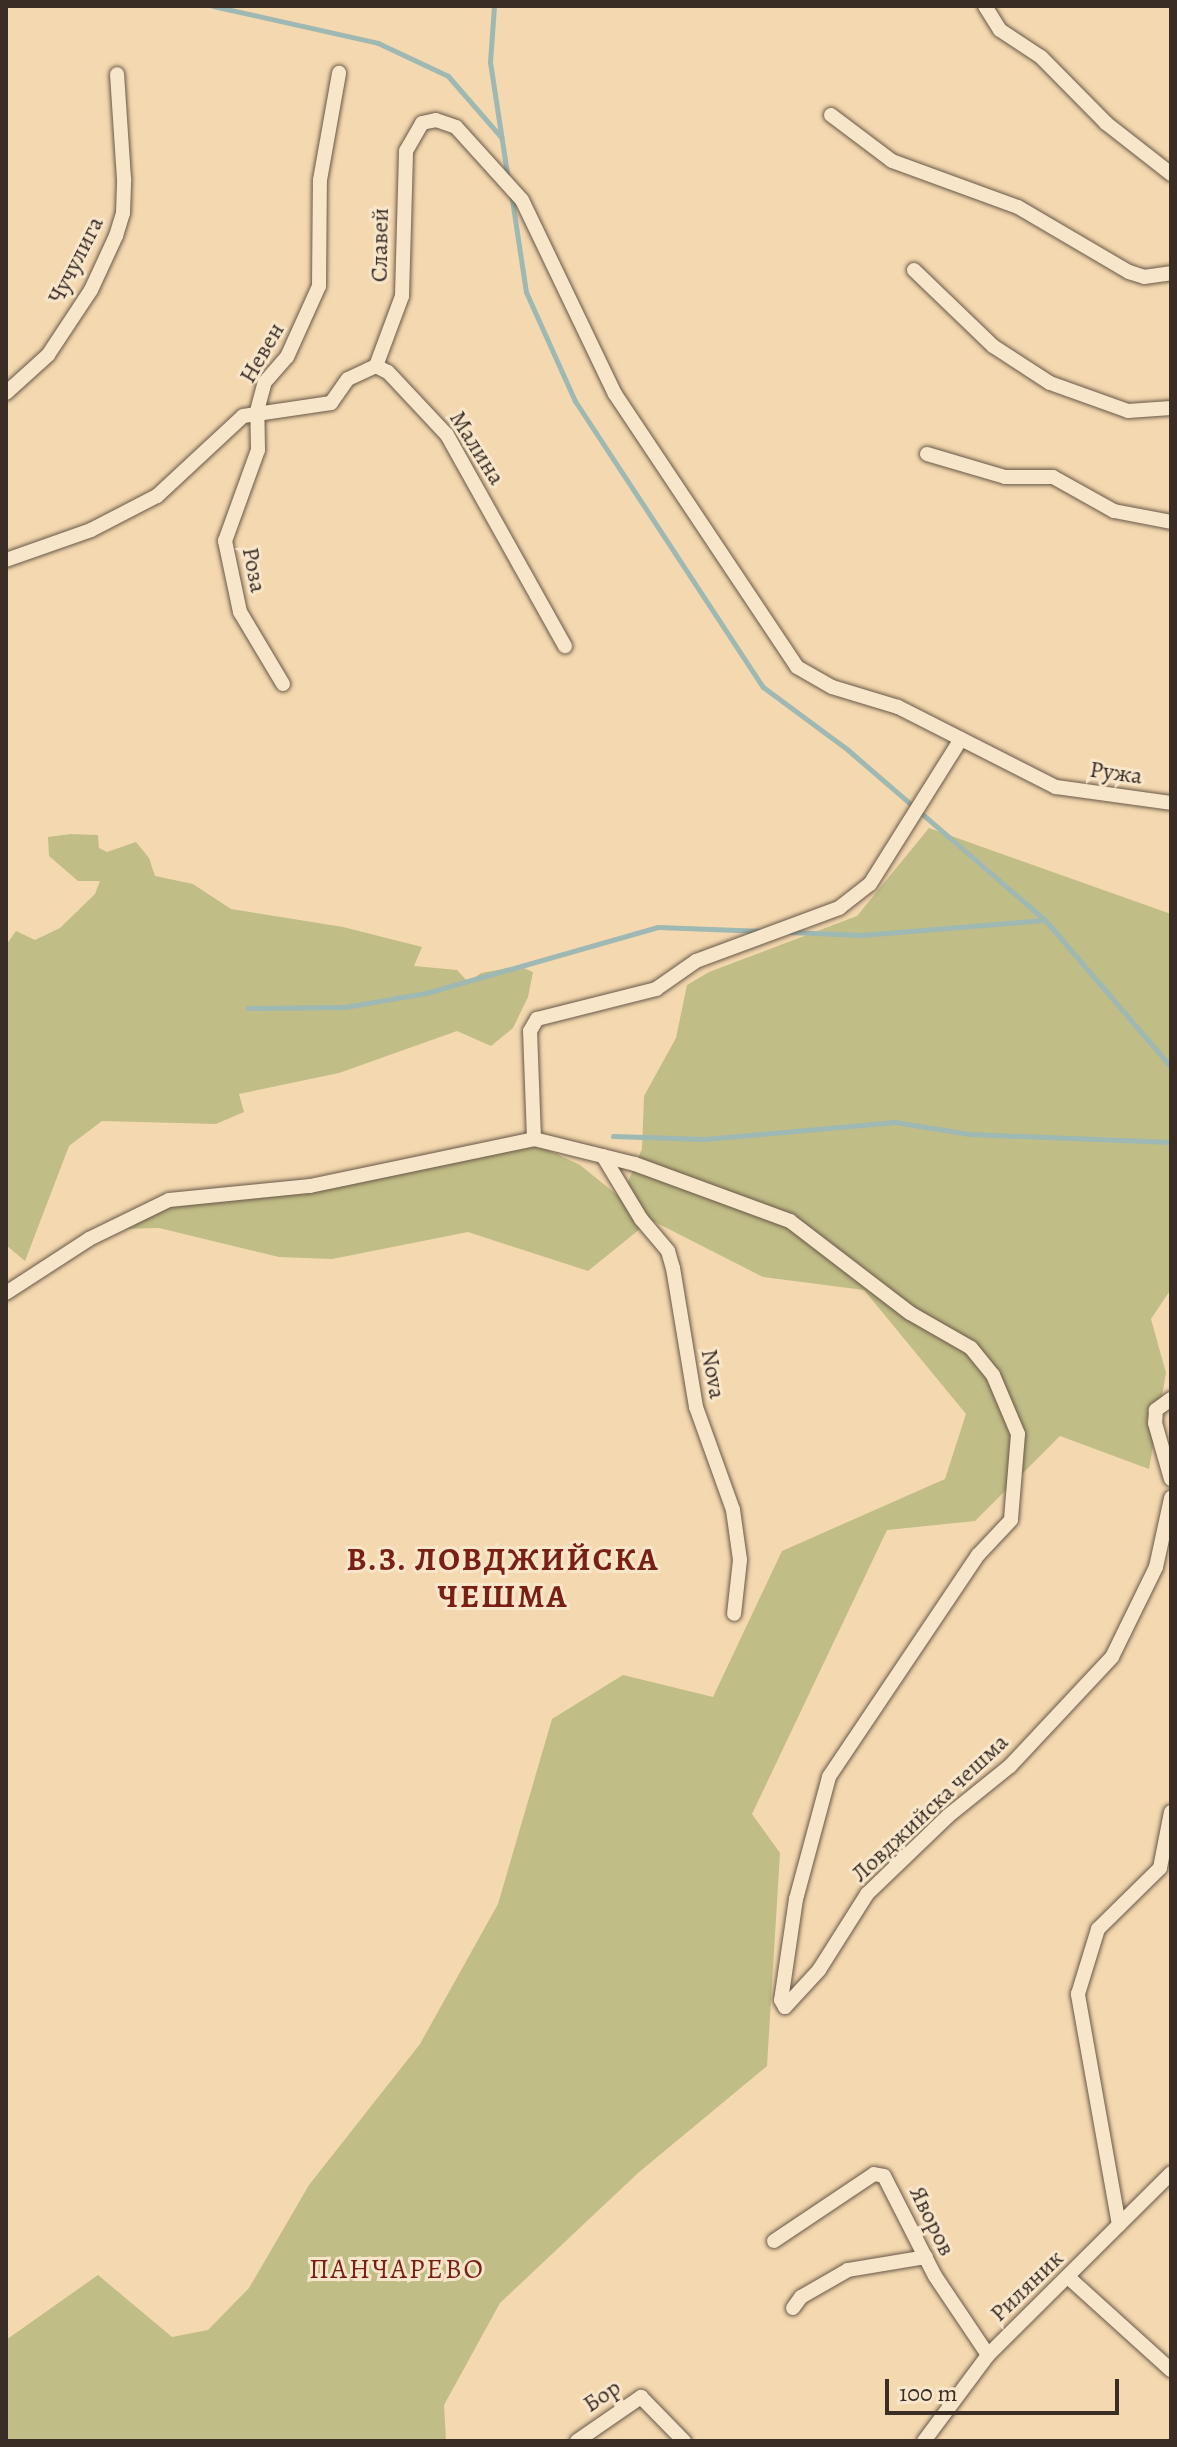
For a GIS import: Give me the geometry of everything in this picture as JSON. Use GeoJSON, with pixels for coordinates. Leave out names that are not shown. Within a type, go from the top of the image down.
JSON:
{"type":"FeatureCollection","features":[{"type":"Feature","properties":{"kind":"street"},"geometry":{"type":"LineString","coordinates":[[985,6],[1000,30],[1041,57],[1106,123],[1171,174]]}},
{"type":"Feature","properties":{"kind":"street","name":"Невен"},"geometry":{"type":"LineString","coordinates":[[6,560],[91,530],[157,496],[243,416],[257,411],[265,382],[287,357],[319,286],[320,180],[339,73]]}},
{"type":"Feature","properties":{"kind":"street","name":"Чучулига"},"geometry":{"type":"LineString","coordinates":[[6,393],[48,355],[91,290],[116,236],[123,213],[124,179],[117,74]]}},
{"type":"Feature","properties":{"kind":"street"},"geometry":{"type":"LineString","coordinates":[[831,115],[892,161],[1018,207],[1129,272],[1144,277],[1171,273]]}},
{"type":"Feature","properties":{"kind":"street","name":"Ружа"},"geometry":{"type":"LineString","coordinates":[[422,123],[436,120],[456,127],[522,200],[615,394],[797,667],[832,687],[898,707],[1056,787],[1171,803]]}},
{"type":"Feature","properties":{"kind":"street","name":"Славей"},"geometry":{"type":"LineString","coordinates":[[376,366],[402,296],[406,151],[422,123]]}},
{"type":"Feature","properties":{"kind":"street"},"geometry":{"type":"LineString","coordinates":[[914,270],[993,346],[1050,383],[1128,411],[1171,408]]}},
{"type":"Feature","properties":{"kind":"street"},"geometry":{"type":"LineString","coordinates":[[257,411],[331,403],[348,379],[376,366]]}},
{"type":"Feature","properties":{"kind":"street","name":"Малина"},"geometry":{"type":"LineString","coordinates":[[376,366],[388,372],[447,435],[565,646]]}},
{"type":"Feature","properties":{"kind":"street","name":"Роза"},"geometry":{"type":"LineString","coordinates":[[257,411],[258,450],[225,541],[240,612],[283,684]]}},
{"type":"Feature","properties":{"kind":"street"},"geometry":{"type":"LineString","coordinates":[[927,454],[1005,477],[1053,477],[1114,511],[1171,522]]}},
{"type":"Feature","properties":{"kind":"street"},"geometry":{"type":"LineString","coordinates":[[534,1139],[530,1031],[537,1019],[656,989],[696,961],[839,908],[870,884],[961,739]]}},
{"type":"Feature","properties":{"kind":"street"},"geometry":{"type":"LineString","coordinates":[[6,1293],[89,1239],[169,1200],[310,1186],[534,1139],[603,1156]]}},
{"type":"Feature","properties":{"kind":"street","name":"Ловджийска чешма"},"geometry":{"type":"LineString","coordinates":[[603,1156],[790,1221],[910,1313],[971,1348],[1006,1399],[1018,1434],[1011,1520],[978,1555],[829,1777],[796,1899],[781,2000],[785,2007],[819,1970],[867,1894],[948,1816],[1010,1766],[1112,1657],[1156,1567],[1171,1498]]}},
{"type":"Feature","properties":{"kind":"street","name":"Nova"},"geometry":{"type":"LineString","coordinates":[[603,1156],[641,1219],[668,1251],[673,1268],[696,1407],[733,1510],[740,1560],[734,1614]]}},
{"type":"Feature","properties":{"kind":"street"},"geometry":{"type":"LineString","coordinates":[[1171,1399],[1156,1410],[1155,1423],[1171,1479]]}},
{"type":"Feature","properties":{"kind":"street"},"geometry":{"type":"LineString","coordinates":[[1119,2225],[1078,1994],[1098,1929],[1160,1868],[1171,1812]]}},
{"type":"Feature","properties":{"kind":"street","name":"Риляник"},"geometry":{"type":"LineString","coordinates":[[924,2441],[988,2355],[1171,2173]]}},
{"type":"Feature","properties":{"kind":"street","name":"Яворов"},"geometry":{"type":"LineString","coordinates":[[774,2241],[874,2174],[884,2176],[926,2257],[988,2355]]}},
{"type":"Feature","properties":{"kind":"street"},"geometry":{"type":"LineString","coordinates":[[793,2308],[801,2297],[848,2270],[926,2257]]}},
{"type":"Feature","properties":{"kind":"street"},"geometry":{"type":"LineString","coordinates":[[1068,2277],[1171,2370]]}},
{"type":"Feature","properties":{"kind":"street","name":"Бор"},"geometry":{"type":"LineString","coordinates":[[577,2441],[641,2397],[684,2441]]}},
{"type":"Feature","properties":{"kind":"shaded area"},"geometry":{"type":"Polygon","coordinates":[[[929,828],[1171,914],[1171,1289],[1151,1319],[1166,1373],[1149,1469],[1060,1436],[975,1521],[887,1530],[752,1814],[780,1853],[767,2066],[638,2173],[500,2303],[444,2405],[446,2441],[6,2441],[6,2340],[98,2275],[172,2337],[208,2330],[249,2288],[309,2185],[420,2044],[498,1904],[552,1719],[623,1675],[713,1697],[782,1551],[945,1479],[966,1414],[864,1290],[763,1277],[651,1220],[588,1271],[468,1232],[332,1259],[279,1257],[159,1228],[116,1229],[171,1206],[533,1143],[580,1165],[621,1198],[642,1149],[644,1096],[676,1038],[687,985],[709,972],[857,916],[929,828]]]}},
{"type":"Feature","properties":{"kind":"shaded area"},"geometry":{"type":"Polygon","coordinates":[[[98,835],[99,848],[107,852],[136,842],[149,858],[155,876],[193,884],[231,909],[343,927],[422,947],[414,966],[457,970],[468,982],[481,973],[519,966],[533,972],[528,997],[513,1028],[491,1046],[457,1031],[339,1073],[239,1094],[244,1112],[216,1124],[102,1121],[69,1146],[25,1261],[6,1245],[6,945],[16,931],[35,940],[60,928],[95,894],[100,881],[78,881],[49,856],[48,837],[98,835]]]}},
{"type":"Feature","properties":{"kind":"waterway"},"geometry":{"type":"LineString","coordinates":[[213,6],[378,43],[448,76],[501,137]]}},
{"type":"Feature","properties":{"kind":"waterway"},"geometry":{"type":"LineString","coordinates":[[494,6],[490,62],[508,179]]}},
{"type":"Feature","properties":{"kind":"waterway"},"geometry":{"type":"LineString","coordinates":[[511,193],[526,292],[575,401],[763,687],[848,750],[1045,920],[1171,1067]]}},
{"type":"Feature","properties":{"kind":"waterway"},"geometry":{"type":"LineString","coordinates":[[790,932],[862,935],[1043,920]]}},
{"type":"Feature","properties":{"kind":"waterway"},"geometry":{"type":"LineString","coordinates":[[248,1008],[345,1007],[426,993],[658,927],[764,931]]}},
{"type":"Feature","properties":{"kind":"waterway"},"geometry":{"type":"LineString","coordinates":[[613,1136],[705,1139],[895,1122],[969,1134],[1171,1142]]}},
{"type":"Feature","properties":{"kind":"district","name":"В.З. ЛОВДЖИЙСКА ЧЕШМА"},"geometry":{"type":"Point","coordinates":[503,1578]}},
{"type":"Feature","properties":{"kind":"district","name":"ПАНЧАРЕВО"},"geometry":{"type":"Point","coordinates":[397,2269]}}]}
